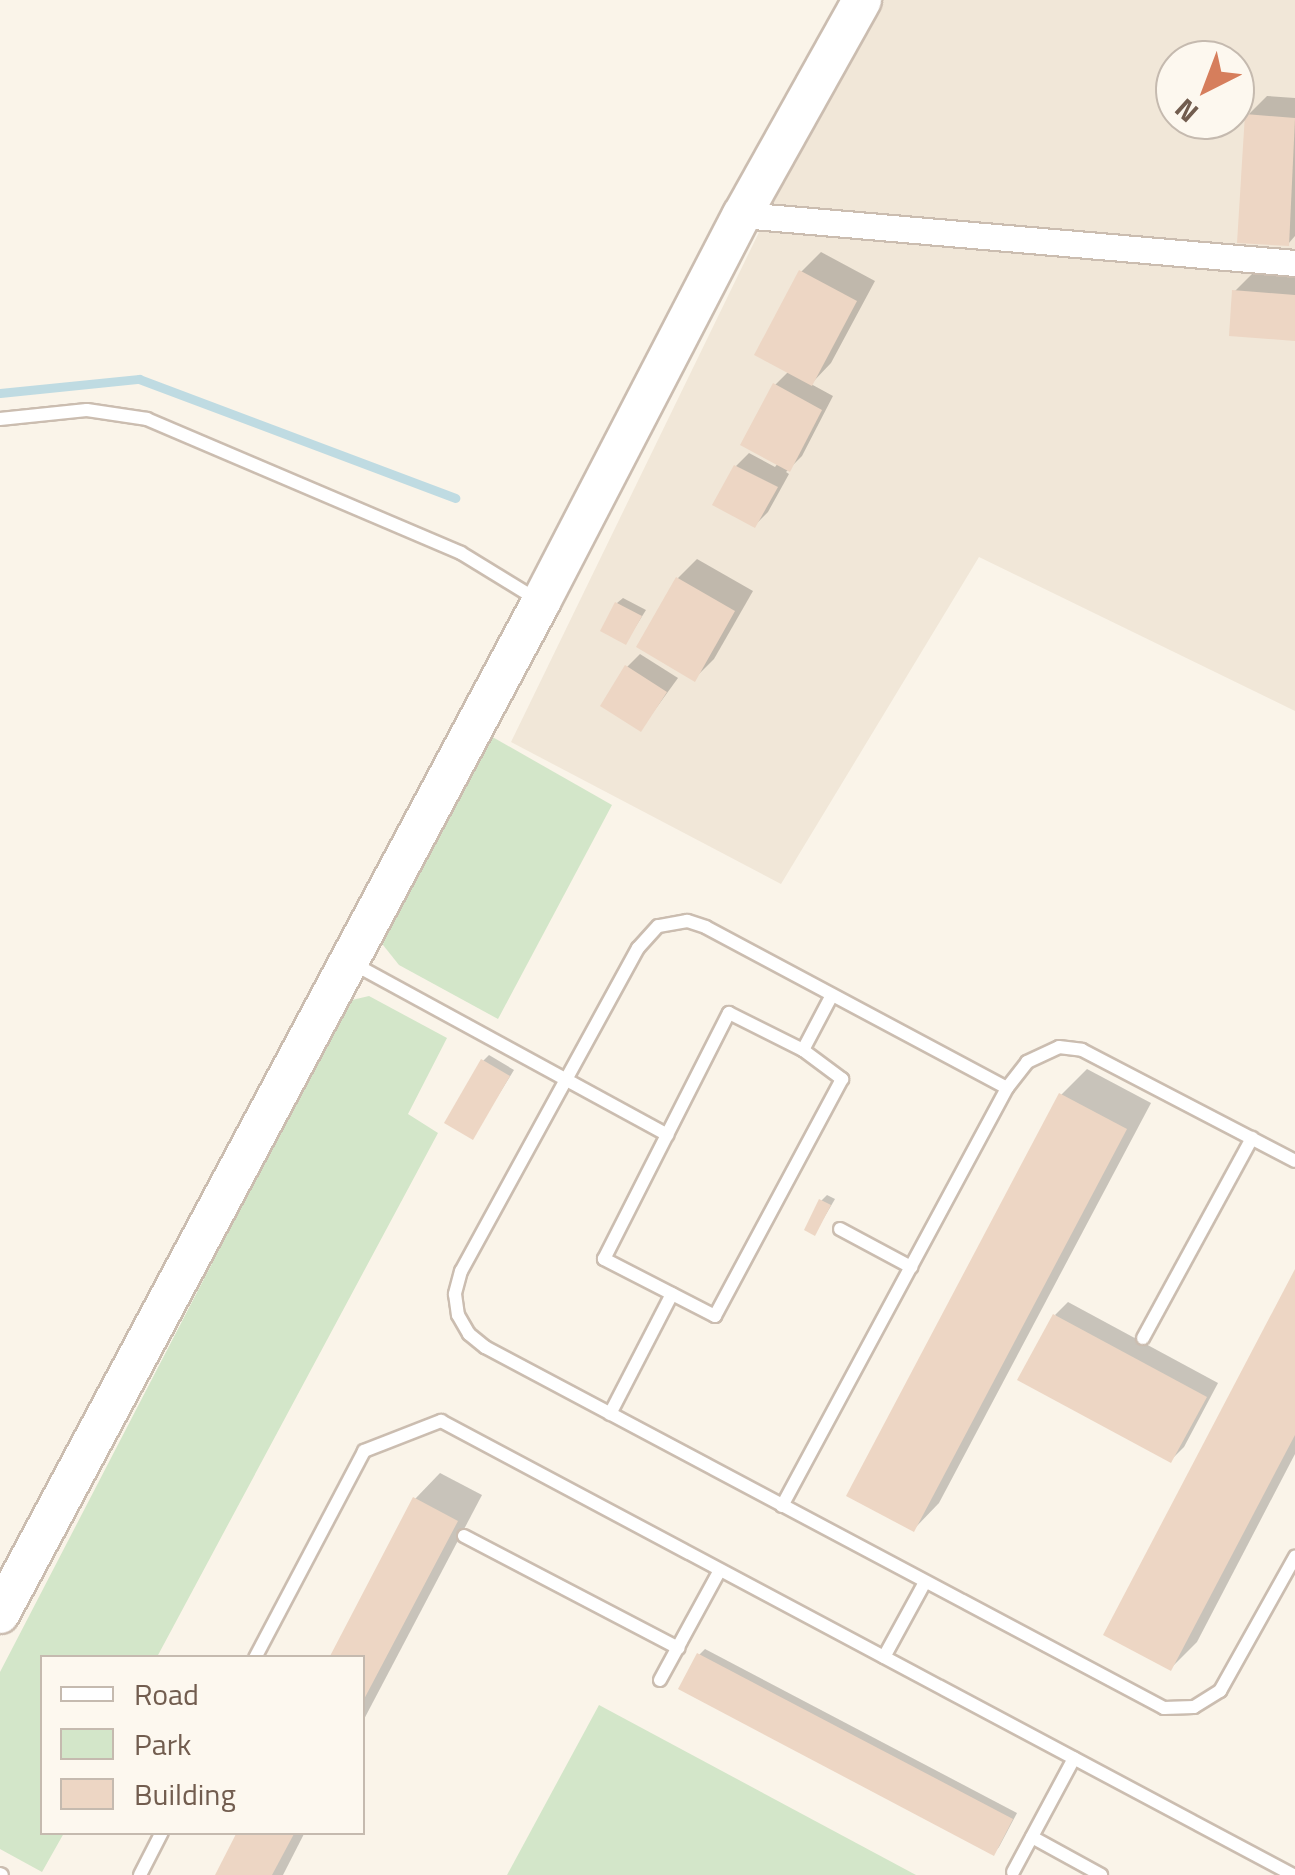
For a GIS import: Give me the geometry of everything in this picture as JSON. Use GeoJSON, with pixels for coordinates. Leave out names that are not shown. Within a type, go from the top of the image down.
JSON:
{"type":"FeatureCollection","features":[{"type":"Feature","properties":{"kind":"main road"},"geometry":{"type":"LineString","coordinates":[[0,1614],[541,602],[742,215],[862,0]]}},
{"type":"Feature","properties":{"kind":"street"},"geometry":{"type":"LineString","coordinates":[[742,215],[1295,263]]}},
{"type":"Feature","properties":{"kind":"lane"},"geometry":{"type":"LineString","coordinates":[[0,419],[87,410],[148,419],[460,553],[541,602]]}},
{"type":"Feature","properties":{"kind":"lane"},"geometry":{"type":"LineString","coordinates":[[1007,1088],[697,923],[668,923],[650,932],[638,948],[461,1271],[455,1305],[463,1326],[477,1341],[610,1414],[1155,1704],[1184,1710],[1212,1698],[1227,1683],[1295,1556]]}},
{"type":"Feature","properties":{"kind":"lane"},"geometry":{"type":"LineString","coordinates":[[348,960],[667,1135]]}},
{"type":"Feature","properties":{"kind":"lane"},"geometry":{"type":"LineString","coordinates":[[803,1050],[832,995]]}},
{"type":"Feature","properties":{"kind":"lane"},"geometry":{"type":"LineString","coordinates":[[729,1013],[803,1050],[842,1080],[714,1316],[604,1259],[667,1135],[729,1013]]}},
{"type":"Feature","properties":{"kind":"lane"},"geometry":{"type":"LineString","coordinates":[[782,1506],[1007,1088],[1028,1062],[1047,1050],[1082,1050],[1295,1160]]}},
{"type":"Feature","properties":{"kind":"lane"},"geometry":{"type":"LineString","coordinates":[[1142,1338],[1252,1138]]}},
{"type":"Feature","properties":{"kind":"lane"},"geometry":{"type":"LineString","coordinates":[[840,1229],[910,1267]]}},
{"type":"Feature","properties":{"kind":"lane"},"geometry":{"type":"LineString","coordinates":[[610,1414],[672,1294]]}},
{"type":"Feature","properties":{"kind":"lane"},"geometry":{"type":"LineString","coordinates":[[257,1655],[364,1450],[441,1421],[1294,1875]]}},
{"type":"Feature","properties":{"kind":"lane"},"geometry":{"type":"LineString","coordinates":[[464,1536],[678,1648]]}},
{"type":"Feature","properties":{"kind":"lane"},"geometry":{"type":"LineString","coordinates":[[660,1680],[720,1570]]}},
{"type":"Feature","properties":{"kind":"lane"},"geometry":{"type":"LineString","coordinates":[[884,1657],[926,1582]]}},
{"type":"Feature","properties":{"kind":"lane"},"geometry":{"type":"LineString","coordinates":[[1013,1872],[1074,1758]]}},
{"type":"Feature","properties":{"kind":"lane"},"geometry":{"type":"LineString","coordinates":[[140,1875],[160,1835]]}},
{"type":"Feature","properties":{"kind":"lane"},"geometry":{"type":"LineString","coordinates":[[1032,1837],[1101,1875]]}},
{"type":"Feature","properties":{"kind":"shaded area"},"geometry":{"type":"Polygon","coordinates":[[[872,0],[1295,0],[1295,711],[979,557],[781,884],[511,742],[872,0]]]}},
{"type":"Feature","properties":{"kind":"green space"},"geometry":{"type":"Polygon","coordinates":[[[489,735],[612,805],[498,1019],[399,965],[383,945],[384,934],[489,735]]]}},
{"type":"Feature","properties":{"kind":"green space"},"geometry":{"type":"Polygon","coordinates":[[[369,996],[447,1038],[408,1114],[438,1133],[158,1655],[40,1655],[40,1835],[63,1835],[42,1872],[0,1849],[0,1672],[352,1000],[369,996]]]}},
{"type":"Feature","properties":{"kind":"green space"},"geometry":{"type":"Polygon","coordinates":[[[599,1705],[916,1875],[507,1875],[599,1705]]]}},
{"type":"Feature","properties":{"kind":"building"},"geometry":{"type":"Polygon","coordinates":[[[1255,115],[1295,118],[1289,246],[1237,243],[1243,140],[1255,140],[1255,115]]]}},
{"type":"Feature","properties":{"kind":"building"},"geometry":{"type":"Polygon","coordinates":[[[799,270],[857,301],[812,386],[754,355],[799,270]]]}},
{"type":"Feature","properties":{"kind":"building"},"geometry":{"type":"Polygon","coordinates":[[[1232,290],[1295,295],[1295,341],[1229,336],[1232,290]]]}},
{"type":"Feature","properties":{"kind":"building"},"geometry":{"type":"Polygon","coordinates":[[[773,383],[822,410],[790,472],[740,445],[773,383]]]}},
{"type":"Feature","properties":{"kind":"building"},"geometry":{"type":"Polygon","coordinates":[[[734,465],[778,487],[755,528],[712,505],[734,465]]]}},
{"type":"Feature","properties":{"kind":"building"},"geometry":{"type":"Polygon","coordinates":[[[676,577],[735,611],[695,682],[636,647],[676,577]]]}},
{"type":"Feature","properties":{"kind":"building"},"geometry":{"type":"Polygon","coordinates":[[[615,602],[642,616],[626,645],[600,631],[615,602]]]}},
{"type":"Feature","properties":{"kind":"building"},"geometry":{"type":"Polygon","coordinates":[[[625,665],[667,692],[641,732],[600,706],[625,665]]]}},
{"type":"Feature","properties":{"kind":"building"},"geometry":{"type":"Polygon","coordinates":[[[481,1059],[510,1076],[473,1140],[444,1123],[481,1059]]]}},
{"type":"Feature","properties":{"kind":"building"},"geometry":{"type":"Polygon","coordinates":[[[1059,1093],[1127,1129],[914,1532],[846,1496],[1059,1093]]]}},
{"type":"Feature","properties":{"kind":"building"},"geometry":{"type":"Polygon","coordinates":[[[819,1199],[831,1205],[815,1236],[804,1230],[819,1199]]]}},
{"type":"Feature","properties":{"kind":"building"},"geometry":{"type":"Polygon","coordinates":[[[1295,1269],[1295,1435],[1171,1671],[1103,1635],[1295,1269]]]}},
{"type":"Feature","properties":{"kind":"building"},"geometry":{"type":"Polygon","coordinates":[[[1053,1314],[1207,1397],[1171,1463],[1017,1380],[1053,1314]]]}},
{"type":"Feature","properties":{"kind":"building"},"geometry":{"type":"Polygon","coordinates":[[[413,1497],[458,1521],[365,1697],[365,1655],[331,1655],[413,1497]]]}},
{"type":"Feature","properties":{"kind":"building"},"geometry":{"type":"Polygon","coordinates":[[[697,1653],[1013,1819],[994,1856],[678,1689],[697,1653]]]}},
{"type":"Feature","properties":{"kind":"building"},"geometry":{"type":"Polygon","coordinates":[[[235,1835],[293,1835],[272,1875],[215,1875],[235,1835]]]}},
{"type":"Feature","properties":{"kind":"waterway"},"geometry":{"type":"LineString","coordinates":[[0,393],[139,379],[455,498]]}}]}
